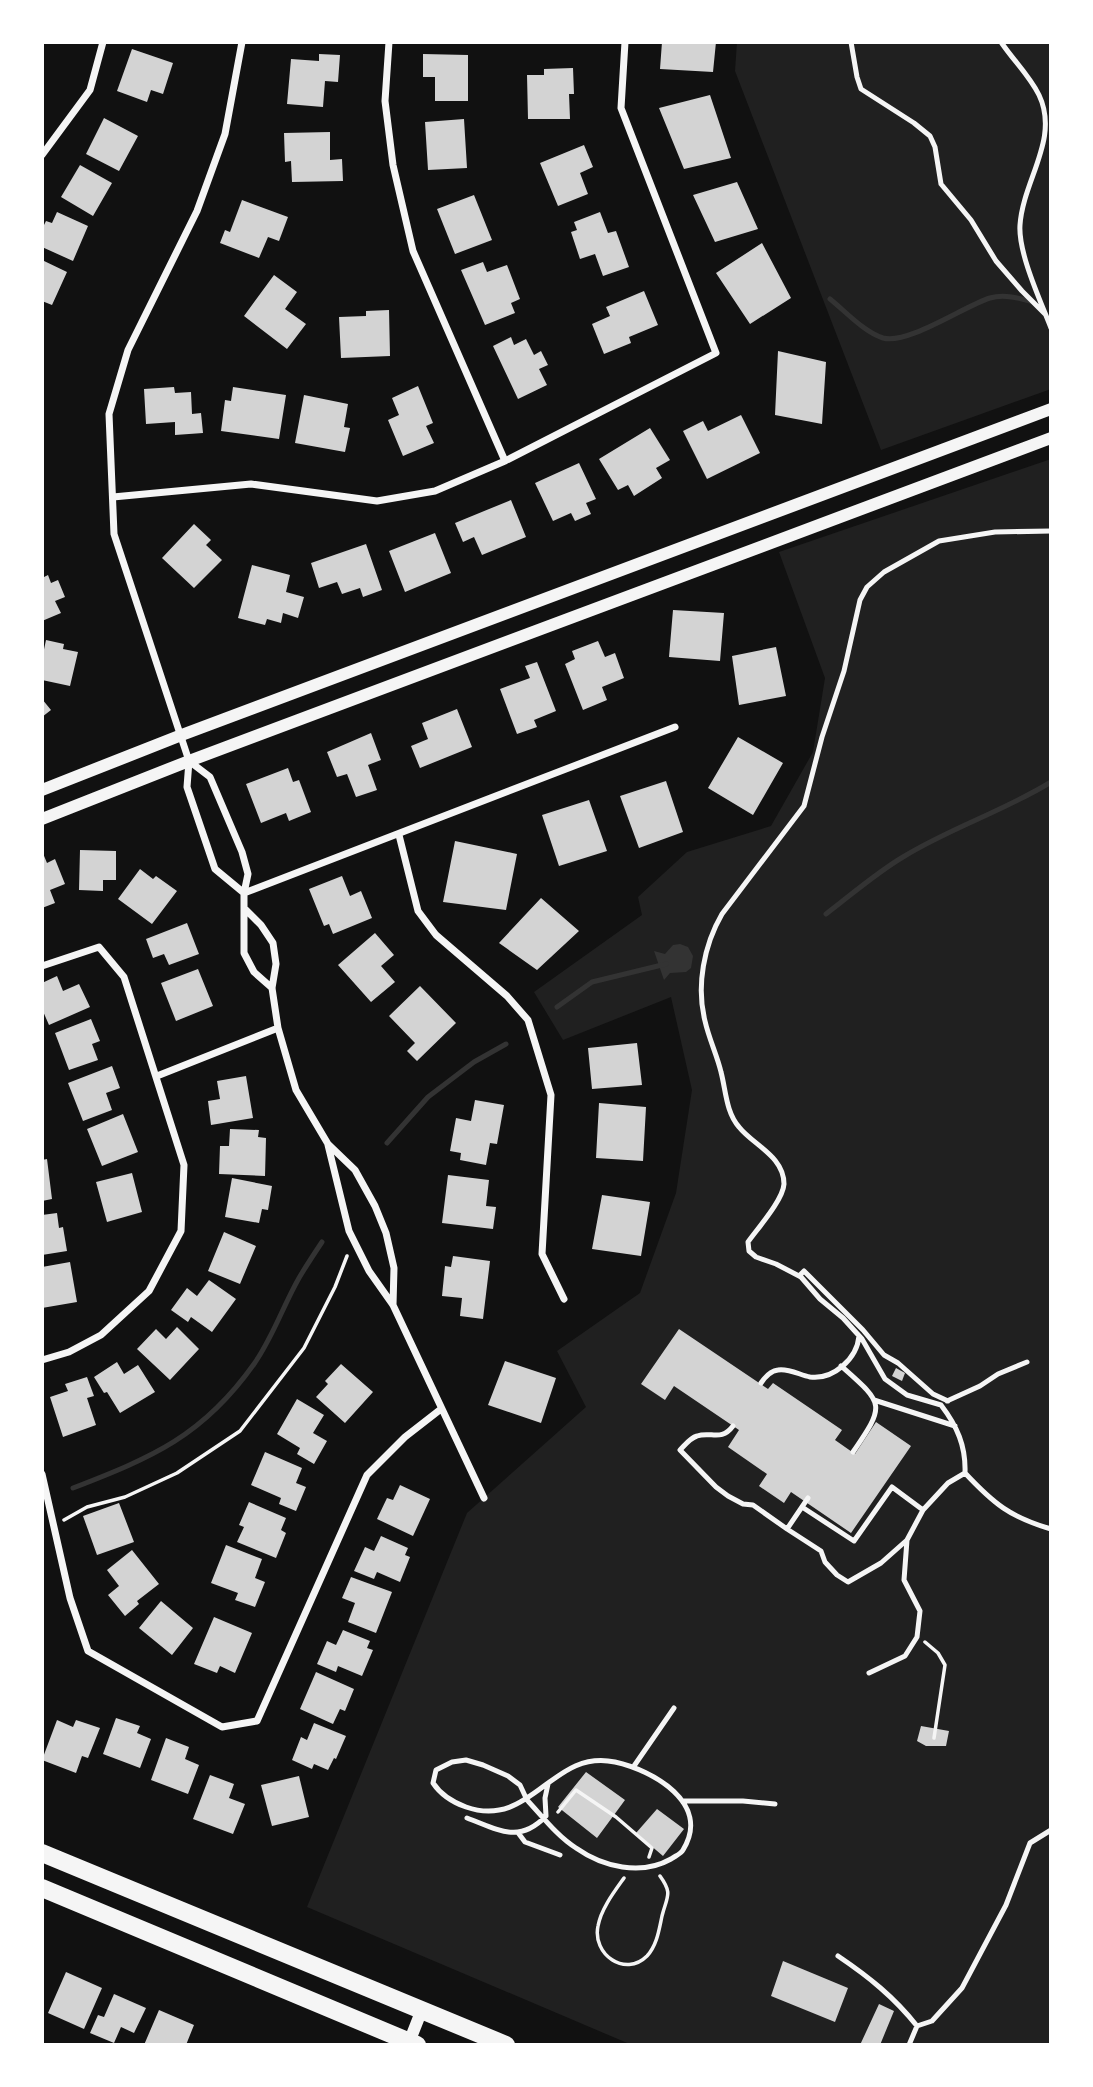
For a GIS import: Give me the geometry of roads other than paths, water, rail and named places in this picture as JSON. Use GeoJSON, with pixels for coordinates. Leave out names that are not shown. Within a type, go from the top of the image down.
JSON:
{"type":"FeatureCollection","features":[{"type":"Feature","properties":{"kind":"main road"},"geometry":{"type":"LineString","coordinates":[[42,1853],[506,2045]]}},
{"type":"Feature","properties":{"kind":"main road"},"geometry":{"type":"LineString","coordinates":[[42,1888],[412,2044]]}},
{"type":"Feature","properties":{"kind":"street"},"geometry":{"type":"LineString","coordinates":[[42,155],[90,90],[103,42]]}},
{"type":"Feature","properties":{"kind":"street"},"geometry":{"type":"LineString","coordinates":[[242,42],[225,134],[197,211],[128,350],[109,414],[114,534],[189,761],[187,786],[215,869],[244,893]]}},
{"type":"Feature","properties":{"kind":"street"},"geometry":{"type":"LineString","coordinates":[[390,42],[385,101],[393,165],[413,251],[505,461]]}},
{"type":"Feature","properties":{"kind":"street"},"geometry":{"type":"LineString","coordinates":[[113,496],[251,484],[377,501],[435,491],[505,461],[716,353],[621,108],[625,42]]}},
{"type":"Feature","properties":{"kind":"street"},"geometry":{"type":"LineString","coordinates":[[42,790],[1051,409]]}},
{"type":"Feature","properties":{"kind":"street"},"geometry":{"type":"LineString","coordinates":[[42,819],[189,761],[1051,438]]}},
{"type":"Feature","properties":{"kind":"street"},"geometry":{"type":"LineString","coordinates":[[244,893],[675,727]]}},
{"type":"Feature","properties":{"kind":"street"},"geometry":{"type":"LineString","coordinates":[[189,761],[210,776],[242,852],[248,874],[244,893],[244,953],[254,971],[272,988]]}},
{"type":"Feature","properties":{"kind":"street"},"geometry":{"type":"LineString","coordinates":[[399,835],[418,911],[436,935],[507,996],[528,1020],[551,1094],[542,1254],[564,1299]]}},
{"type":"Feature","properties":{"kind":"street"},"geometry":{"type":"LineString","coordinates":[[246,910],[261,925],[273,943],[276,964],[272,988],[278,1028],[296,1090],[328,1144],[355,1170],[386,1233],[394,1268],[393,1305]]}},
{"type":"Feature","properties":{"kind":"street"},"geometry":{"type":"LineString","coordinates":[[42,966],[99,947],[124,977],[184,1165],[181,1231],[149,1291],[101,1335],[69,1352],[42,1360]]}},
{"type":"Feature","properties":{"kind":"street"},"geometry":{"type":"LineString","coordinates":[[157,1076],[278,1028]]}},
{"type":"Feature","properties":{"kind":"street"},"geometry":{"type":"LineString","coordinates":[[328,1144],[349,1231],[369,1270],[393,1305],[484,1498]]}},
{"type":"Feature","properties":{"kind":"street"},"geometry":{"type":"LineString","coordinates":[[42,1474],[70,1598],[88,1651],[222,1727],[257,1721],[367,1475],[405,1437],[441,1409]]}},
{"type":"Feature","properties":{"kind":"street"},"geometry":{"type":"LineString","coordinates":[[412,2044],[421,2012]]}},
{"type":"Feature","properties":{"kind":"lane"},"geometry":{"type":"LineString","coordinates":[[851,42],[861,89],[930,136],[942,184],[971,220],[996,261],[1045,314]]}},
{"type":"Feature","properties":{"kind":"lane"},"geometry":{"type":"LineString","coordinates":[[1001,42],[1031,82],[1045,111],[1047,128],[1022,211],[1020,228],[1022,245],[1051,328]]}},
{"type":"Feature","properties":{"kind":"lane"},"geometry":{"type":"LineString","coordinates":[[1051,531],[995,532],[939,541],[884,572],[867,587],[856,612],[844,671],[822,737],[804,806],[722,914],[711,933],[704,968],[702,1004],[705,1023],[717,1053],[727,1103],[739,1128],[768,1152],[779,1167],[784,1182],[782,1194],[748,1242],[749,1251],[756,1257],[799,1276],[859,1335],[885,1379],[907,1395],[941,1405],[955,1426],[965,1457],[965,1473],[988,1499],[1028,1523],[1051,1529]]}},
{"type":"Feature","properties":{"kind":"lane"},"geometry":{"type":"LineString","coordinates":[[799,1276],[804,1271],[884,1355],[898,1363],[933,1394],[948,1401]]}},
{"type":"Feature","properties":{"kind":"lane"},"geometry":{"type":"LineString","coordinates":[[761,1383],[767,1374],[778,1369],[817,1377],[848,1363],[854,1355],[859,1335]]}},
{"type":"Feature","properties":{"kind":"lane"},"geometry":{"type":"LineString","coordinates":[[941,1405],[998,1374],[1027,1362]]}},
{"type":"Feature","properties":{"kind":"lane"},"geometry":{"type":"LineString","coordinates":[[841,1366],[872,1394],[874,1399],[873,1422],[853,1452]]}},
{"type":"Feature","properties":{"kind":"lane"},"geometry":{"type":"LineString","coordinates":[[874,1399],[955,1426]]}},
{"type":"Feature","properties":{"kind":"lane"},"geometry":{"type":"LineString","coordinates":[[733,1426],[728,1433],[712,1437],[699,1434],[680,1450],[727,1496],[743,1504],[753,1505],[821,1552],[825,1562],[848,1582],[881,1563],[907,1540],[923,1510],[948,1483],[965,1473]]}},
{"type":"Feature","properties":{"kind":"lane"},"geometry":{"type":"LineString","coordinates":[[803,1507],[854,1541],[891,1487],[923,1510]]}},
{"type":"Feature","properties":{"kind":"lane"},"geometry":{"type":"LineString","coordinates":[[788,1529],[808,1497]]}},
{"type":"Feature","properties":{"kind":"lane"},"geometry":{"type":"LineString","coordinates":[[869,1673],[905,1656],[917,1637],[920,1611],[904,1580],[907,1540]]}},
{"type":"Feature","properties":{"kind":"lane"},"geometry":{"type":"LineString","coordinates":[[634,1766],[674,1708]]}},
{"type":"Feature","properties":{"kind":"lane"},"geometry":{"type":"LineString","coordinates":[[634,1766],[603,1759],[578,1763],[560,1772],[527,1800],[508,1809],[493,1812],[453,1802],[440,1793],[433,1783],[436,1770],[452,1762],[466,1760],[508,1776],[520,1785],[527,1800],[575,1849],[601,1861],[631,1868],[662,1864],[682,1852],[689,1836],[691,1818],[684,1801],[667,1785],[634,1766]]}},
{"type":"Feature","properties":{"kind":"lane"},"geometry":{"type":"LineString","coordinates":[[546,1821],[545,1798],[548,1784]]}},
{"type":"Feature","properties":{"kind":"lane"},"geometry":{"type":"LineString","coordinates":[[684,1801],[775,1804]]}},
{"type":"Feature","properties":{"kind":"lane"},"geometry":{"type":"LineString","coordinates":[[467,1818],[502,1832],[519,1834],[546,1821]]}},
{"type":"Feature","properties":{"kind":"lane"},"geometry":{"type":"LineString","coordinates":[[909,2045],[917,2026],[932,2021],[962,1988],[1006,1905],[1030,1843],[1051,1830]]}},
{"type":"Feature","properties":{"kind":"lane"},"geometry":{"type":"LineString","coordinates":[[519,1834],[524,1842],[560,1855]]}},
{"type":"Feature","properties":{"kind":"lane"},"geometry":{"type":"LineString","coordinates":[[838,1956],[872,1978],[898,2002],[917,2026]]}},
{"type":"Feature","properties":{"kind":"waterway"},"geometry":{"type":"LineString","coordinates":[[830,299],[869,331],[883,338],[894,339],[921,331],[990,298],[1006,296],[1033,302]]}},
{"type":"Feature","properties":{"kind":"waterway"},"geometry":{"type":"LineString","coordinates":[[826,914],[903,857],[1051,782]]}},
{"type":"Feature","properties":{"kind":"waterway"},"geometry":{"type":"LineString","coordinates":[[557,1007],[592,982],[666,964]]}},
{"type":"Feature","properties":{"kind":"waterway"},"geometry":{"type":"LineString","coordinates":[[387,1143],[428,1097],[474,1062],[506,1044]]}},
{"type":"Feature","properties":{"kind":"waterway"},"geometry":{"type":"LineString","coordinates":[[73,1488],[152,1454],[195,1427],[215,1409],[235,1389],[261,1354],[299,1278],[322,1242]]}}]}
